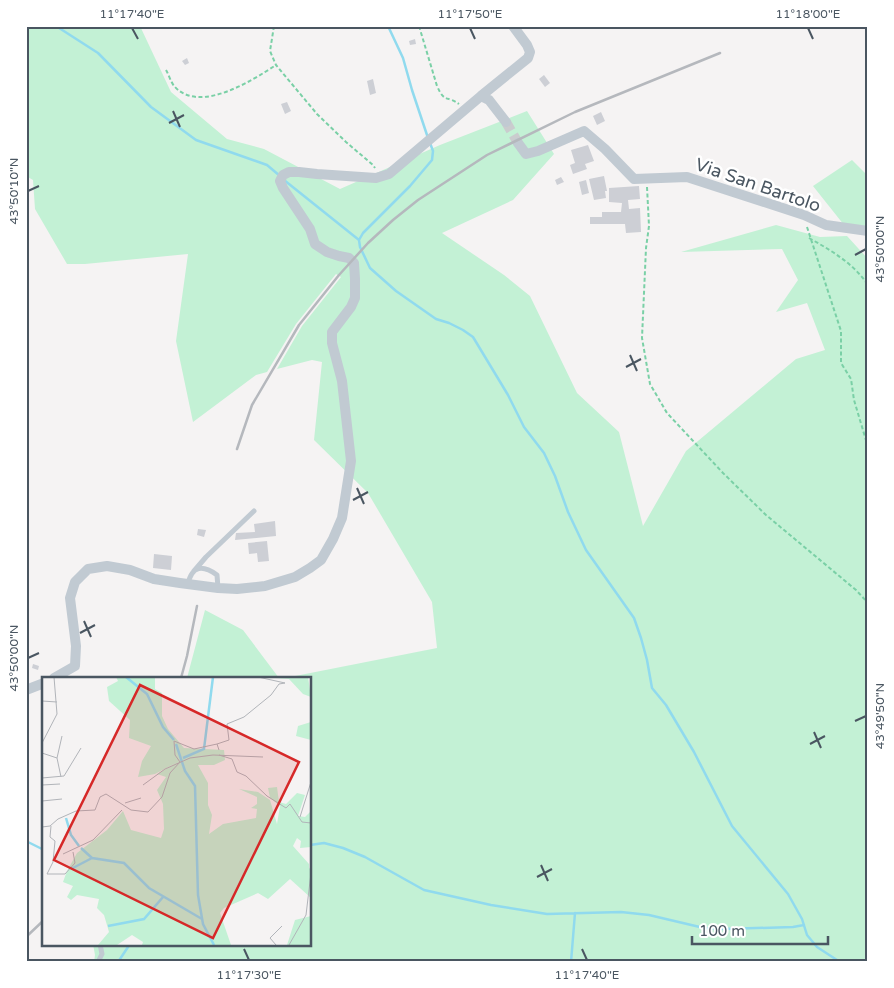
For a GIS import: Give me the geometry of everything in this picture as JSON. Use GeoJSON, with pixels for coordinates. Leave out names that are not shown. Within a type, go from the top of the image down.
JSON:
{"type":"FeatureCollection","features":[{"type":"Feature","properties":{"kind":"street"},"geometry":{"type":"LineString","coordinates":[[56,677],[75,666],[76,646],[70,598],[74,582],[88,569],[107,566],[130,570],[154,578],[218,588],[237,589],[265,586],[295,577],[321,560],[342,518],[351,461],[344,413],[342,381],[332,343],[332,332],[351,307],[355,298],[356,279],[354,263],[348,258],[327,252],[315,244],[310,229],[283,188],[282,178],[289,172],[376,178],[389,174],[528,58],[530,52],[527,45],[513,26]]}},
{"type":"Feature","properties":{"kind":"street"},"geometry":{"type":"LineString","coordinates":[[481,96],[490,100],[506,122]]}},
{"type":"Feature","properties":{"kind":"street","name":"Via San Bartolo"},"geometry":{"type":"LineString","coordinates":[[518,143],[526,154],[538,151],[584,130],[634,179],[687,176],[826,225],[868,231]]}},
{"type":"Feature","properties":{"kind":"street"},"geometry":{"type":"LineString","coordinates":[[26,690],[42,683]]}},
{"type":"Feature","properties":{"kind":"lane"},"geometry":{"type":"LineString","coordinates":[[188,584],[190,576],[206,557],[254,511]]}},
{"type":"Feature","properties":{"kind":"lane"},"geometry":{"type":"LineString","coordinates":[[194,571],[202,568],[217,575],[218,588]]}},
{"type":"Feature","properties":{"kind":"lane"},"geometry":{"type":"LineString","coordinates":[[98,962],[102,954],[100,946]]}},
{"type":"Feature","properties":{"kind":"path"},"geometry":{"type":"LineString","coordinates":[[274,26],[270,51],[276,65],[317,114],[373,165],[380,177]]}},
{"type":"Feature","properties":{"kind":"path"},"geometry":{"type":"LineString","coordinates":[[419,26],[441,95],[447,100],[453,100],[458,103],[464,110]]}},
{"type":"Feature","properties":{"kind":"path"},"geometry":{"type":"LineString","coordinates":[[166,70],[175,87],[187,96],[197,98],[212,96],[232,89],[276,65]]}},
{"type":"Feature","properties":{"kind":"path"},"geometry":{"type":"LineString","coordinates":[[647,178],[649,226],[646,248],[642,338],[650,384],[667,413],[723,473],[766,515],[856,590],[868,603]]}},
{"type":"Feature","properties":{"kind":"path"},"geometry":{"type":"LineString","coordinates":[[804,216],[841,331],[841,363],[851,379],[854,400],[868,447]]}},
{"type":"Feature","properties":{"kind":"path"},"geometry":{"type":"LineString","coordinates":[[810,238],[835,253],[860,273],[868,285]]}},
{"type":"Feature","properties":{"kind":"green space"},"geometry":{"type":"Polygon","coordinates":[[[26,26],[140,26],[171,92],[227,139],[264,149],[340,189],[440,145],[527,111],[554,154],[513,200],[442,233],[504,275],[530,296],[577,393],[619,432],[643,526],[686,451],[796,359],[825,350],[807,303],[776,312],[798,280],[782,249],[681,252],[776,225],[820,237],[847,236],[868,259],[868,962],[94,962],[93,946],[311,946],[311,677],[290,677],[437,648],[432,602],[368,493],[314,440],[322,362],[312,360],[277,369],[302,326],[341,277],[336,274],[296,324],[267,372],[256,375],[193,422],[176,341],[188,254],[67,264],[35,209],[33,180],[26,176],[26,26]]]}},
{"type":"Feature","properties":{"kind":"green space"},"geometry":{"type":"Polygon","coordinates":[[[852,160],[868,176],[868,230],[844,225],[813,186],[852,160]]]}},
{"type":"Feature","properties":{"kind":"green space"},"geometry":{"type":"Polygon","coordinates":[[[205,610],[243,630],[278,677],[187,677],[205,610]]]}},
{"type":"Feature","properties":{"kind":"building"},"geometry":{"type":"Polygon","coordinates":[[[415,39],[416,44],[410,45],[409,41],[415,39]]]}},
{"type":"Feature","properties":{"kind":"building"},"geometry":{"type":"Polygon","coordinates":[[[187,58],[189,63],[185,65],[182,61],[187,58]]]}},
{"type":"Feature","properties":{"kind":"building"},"geometry":{"type":"Polygon","coordinates":[[[544,75],[550,83],[545,87],[539,79],[544,75]]]}},
{"type":"Feature","properties":{"kind":"building"},"geometry":{"type":"Polygon","coordinates":[[[373,79],[376,93],[370,95],[367,81],[373,79]]]}},
{"type":"Feature","properties":{"kind":"building"},"geometry":{"type":"Polygon","coordinates":[[[287,102],[291,111],[285,114],[281,104],[287,102]]]}},
{"type":"Feature","properties":{"kind":"building"},"geometry":{"type":"Polygon","coordinates":[[[601,112],[605,121],[597,125],[593,116],[601,112]]]}},
{"type":"Feature","properties":{"kind":"building"},"geometry":{"type":"Polygon","coordinates":[[[588,145],[594,161],[585,164],[587,169],[573,174],[570,165],[575,163],[571,150],[588,145]]]}},
{"type":"Feature","properties":{"kind":"building"},"geometry":{"type":"Polygon","coordinates":[[[604,176],[607,191],[605,191],[606,198],[594,200],[589,179],[604,176]]]}},
{"type":"Feature","properties":{"kind":"building"},"geometry":{"type":"Polygon","coordinates":[[[561,177],[564,182],[557,185],[555,180],[561,177]]]}},
{"type":"Feature","properties":{"kind":"building"},"geometry":{"type":"Polygon","coordinates":[[[586,180],[589,193],[582,195],[579,182],[586,180]]]}},
{"type":"Feature","properties":{"kind":"building"},"geometry":{"type":"Polygon","coordinates":[[[639,186],[640,199],[628,200],[629,209],[640,208],[641,232],[626,233],[625,224],[590,224],[590,217],[602,217],[602,212],[621,212],[622,203],[609,202],[609,188],[639,186]]]}},
{"type":"Feature","properties":{"kind":"building"},"geometry":{"type":"Polygon","coordinates":[[[275,521],[276,536],[235,540],[236,533],[255,532],[254,524],[275,521]]]}},
{"type":"Feature","properties":{"kind":"building"},"geometry":{"type":"Polygon","coordinates":[[[198,529],[206,530],[204,537],[197,535],[198,529]]]}},
{"type":"Feature","properties":{"kind":"building"},"geometry":{"type":"Polygon","coordinates":[[[267,541],[269,561],[258,562],[257,553],[249,554],[248,543],[267,541]]]}},
{"type":"Feature","properties":{"kind":"building"},"geometry":{"type":"Polygon","coordinates":[[[154,554],[172,556],[171,570],[153,568],[154,554]]]}},
{"type":"Feature","properties":{"kind":"building"},"geometry":{"type":"Polygon","coordinates":[[[33,664],[39,666],[38,670],[32,668],[33,664]]]}},
{"type":"Feature","properties":{"kind":"waterway"},"geometry":{"type":"LineString","coordinates":[[56,26],[98,53],[151,107],[196,140],[267,165],[280,176]]}},
{"type":"Feature","properties":{"kind":"waterway"},"geometry":{"type":"LineString","coordinates":[[388,26],[403,58],[428,138]]}},
{"type":"Feature","properties":{"kind":"waterway"},"geometry":{"type":"LineString","coordinates":[[359,240],[363,233],[410,186],[432,160],[433,151],[430,143]]}},
{"type":"Feature","properties":{"kind":"waterway"},"geometry":{"type":"LineString","coordinates":[[284,180],[359,240],[360,247],[370,268],[396,291],[436,319],[449,323],[473,337],[508,395],[524,427],[544,453],[586,550],[634,618],[647,660],[652,688],[666,705],[694,752],[732,826],[788,894],[802,919],[807,935],[817,947],[840,962]]}},
{"type":"Feature","properties":{"kind":"waterway"},"geometry":{"type":"LineString","coordinates":[[26,841],[42,849]]}},
{"type":"Feature","properties":{"kind":"waterway"},"geometry":{"type":"LineString","coordinates":[[311,845],[324,843],[343,848],[365,857],[424,890],[491,905],[547,914],[621,912],[649,915],[704,928],[793,927],[804,925]]}},
{"type":"Feature","properties":{"kind":"waterway"},"geometry":{"type":"LineString","coordinates":[[571,962],[575,913]]}},
{"type":"Feature","properties":{"kind":"waterway"},"geometry":{"type":"LineString","coordinates":[[118,962],[129,946]]}},
{"type":"Feature","properties":{"kind":"tunnel"},"geometry":{"type":"LineString","coordinates":[[506,122],[518,143]]}},
{"type":"Feature","properties":{"kind":"railway"},"geometry":{"type":"LineString","coordinates":[[237,449],[252,405],[299,325],[339,275],[368,243],[393,220],[418,200],[487,155],[575,112],[720,53]]}},
{"type":"Feature","properties":{"kind":"railway"},"geometry":{"type":"LineString","coordinates":[[181,677],[197,606]]}},
{"type":"Feature","properties":{"kind":"railway"},"geometry":{"type":"LineString","coordinates":[[26,937],[42,922]]}}]}
